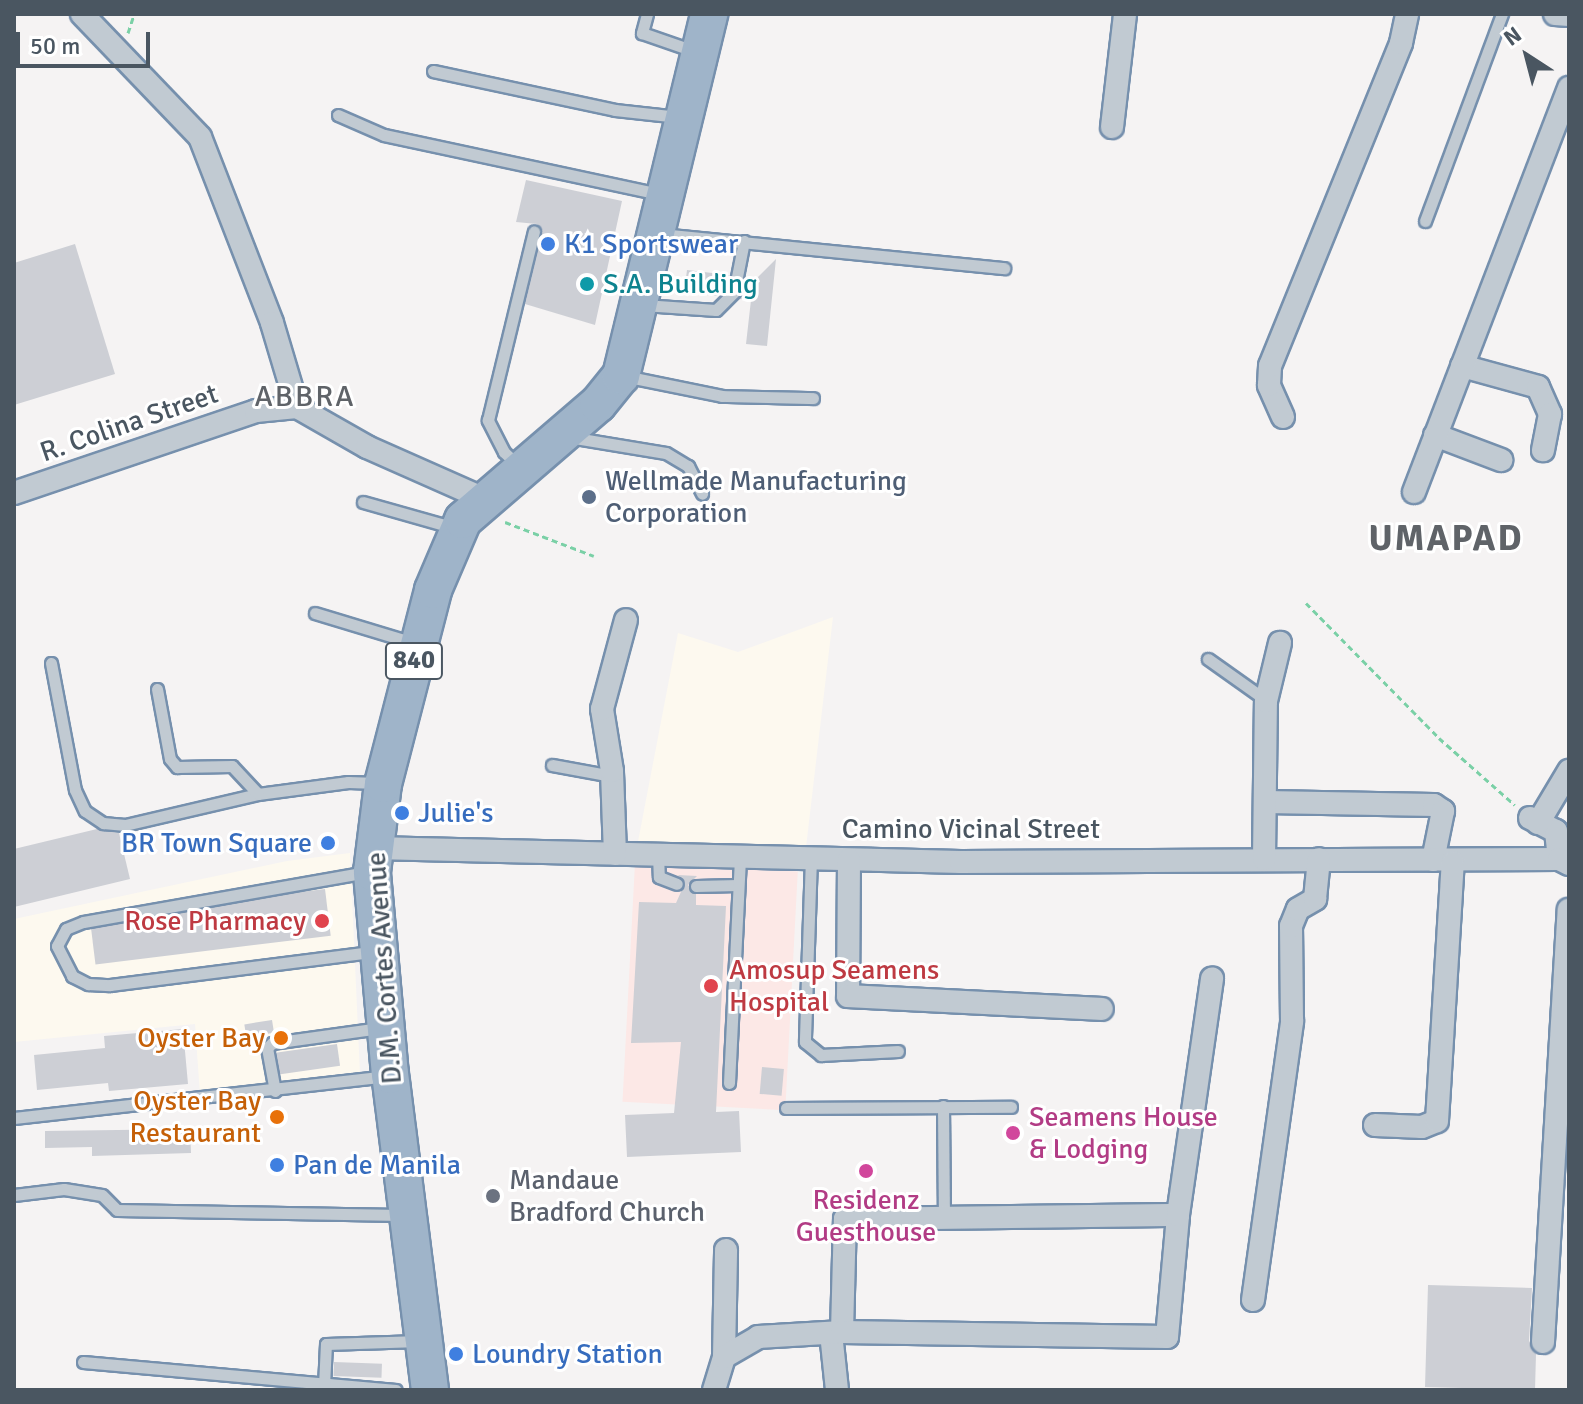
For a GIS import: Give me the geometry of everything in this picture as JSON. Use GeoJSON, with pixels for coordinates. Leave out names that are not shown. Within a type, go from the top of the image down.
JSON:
{"type":"FeatureCollection","features":[{"type":"Feature","properties":{"kind":"highway","name":"D.M. Cortes Avenue"},"geometry":{"type":"LineString","coordinates":[[430,1390],[390,1075],[372,860],[383,784],[419,644],[458,529],[482,498],[598,404],[621,376],[709,14]]}},
{"type":"Feature","properties":{"kind":"street"},"geometry":{"type":"LineString","coordinates":[[82,14],[200,137],[272,323],[297,407],[344,436],[482,498]]}},
{"type":"Feature","properties":{"kind":"street"},"geometry":{"type":"LineString","coordinates":[[1112,127],[1125,14]]}},
{"type":"Feature","properties":{"kind":"street"},"geometry":{"type":"LineString","coordinates":[[1283,417],[1269,385],[1270,366],[1401,43],[1407,14]]}},
{"type":"Feature","properties":{"kind":"street"},"geometry":{"type":"LineString","coordinates":[[1555,14],[1569,15]]}},
{"type":"Feature","properties":{"kind":"street"},"geometry":{"type":"LineString","coordinates":[[1414,492],[1569,88]]}},
{"type":"Feature","properties":{"kind":"street"},"geometry":{"type":"LineString","coordinates":[[1462,366],[1538,387],[1550,414],[1543,450]]}},
{"type":"Feature","properties":{"kind":"street","name":"R. Colina Street"},"geometry":{"type":"LineString","coordinates":[[14,493],[256,411],[297,407]]}},
{"type":"Feature","properties":{"kind":"street"},"geometry":{"type":"LineString","coordinates":[[1435,435],[1501,460]]}},
{"type":"Feature","properties":{"kind":"street"},"geometry":{"type":"LineString","coordinates":[[615,854],[612,776],[602,709],[626,620]]}},
{"type":"Feature","properties":{"kind":"street"},"geometry":{"type":"LineString","coordinates":[[1264,859],[1266,701],[1280,643]]}},
{"type":"Feature","properties":{"kind":"street"},"geometry":{"type":"LineString","coordinates":[[1564,862],[1560,837],[1534,821],[1569,771]]}},
{"type":"Feature","properties":{"kind":"street"},"geometry":{"type":"LineString","coordinates":[[1266,802],[1434,805],[1443,811],[1437,1121],[1422,1127],[1375,1125]]}},
{"type":"Feature","properties":{"kind":"street","name":"Camino Vicinal Street"},"geometry":{"type":"LineString","coordinates":[[372,860],[658,853],[849,860],[1564,862]]}},
{"type":"Feature","properties":{"kind":"street"},"geometry":{"type":"LineString","coordinates":[[1253,1300],[1292,1021],[1291,926],[1298,909],[1315,899],[1319,859]]}},
{"type":"Feature","properties":{"kind":"street"},"geometry":{"type":"LineString","coordinates":[[849,860],[848,996],[1102,1009]]}},
{"type":"Feature","properties":{"kind":"street"},"geometry":{"type":"LineString","coordinates":[[1543,1342],[1569,910]]}},
{"type":"Feature","properties":{"kind":"street"},"geometry":{"type":"LineString","coordinates":[[724,1357],[758,1337],[837,1332],[1167,1337],[1178,1215],[1212,978]]}},
{"type":"Feature","properties":{"kind":"street"},"geometry":{"type":"LineString","coordinates":[[837,1390],[837,1332],[845,1219],[1178,1215]]}},
{"type":"Feature","properties":{"kind":"street"},"geometry":{"type":"LineString","coordinates":[[714,1390],[724,1357],[726,1250]]}},
{"type":"Feature","properties":{"kind":"lane"},"geometry":{"type":"LineString","coordinates":[[647,14],[642,33],[700,52]]}},
{"type":"Feature","properties":{"kind":"lane"},"geometry":{"type":"LineString","coordinates":[[1425,221],[1502,14]]}},
{"type":"Feature","properties":{"kind":"lane"},"geometry":{"type":"LineString","coordinates":[[433,71],[615,110],[643,109],[684,118]]}},
{"type":"Feature","properties":{"kind":"lane"},"geometry":{"type":"LineString","coordinates":[[338,115],[384,135],[665,195]]}},
{"type":"Feature","properties":{"kind":"lane"},"geometry":{"type":"LineString","coordinates":[[521,468],[504,452],[488,420],[534,232]]}},
{"type":"Feature","properties":{"kind":"lane"},"geometry":{"type":"LineString","coordinates":[[656,233],[1004,268]]}},
{"type":"Feature","properties":{"kind":"lane"},"geometry":{"type":"LineString","coordinates":[[639,304],[716,310],[734,292],[744,241]]}},
{"type":"Feature","properties":{"kind":"lane"},"geometry":{"type":"LineString","coordinates":[[621,376],[722,396],[813,398]]}},
{"type":"Feature","properties":{"kind":"lane"},"geometry":{"type":"LineString","coordinates":[[560,436],[666,453],[688,466],[702,494]]}},
{"type":"Feature","properties":{"kind":"lane"},"geometry":{"type":"LineString","coordinates":[[363,502],[458,529]]}},
{"type":"Feature","properties":{"kind":"lane"},"geometry":{"type":"LineString","coordinates":[[315,613],[419,644]]}},
{"type":"Feature","properties":{"kind":"lane"},"geometry":{"type":"LineString","coordinates":[[1208,659],[1266,701]]}},
{"type":"Feature","properties":{"kind":"lane"},"geometry":{"type":"LineString","coordinates":[[51,663],[75,790],[85,811],[103,823],[125,825],[258,794],[348,782],[383,784]]}},
{"type":"Feature","properties":{"kind":"lane"},"geometry":{"type":"LineString","coordinates":[[157,689],[170,759],[177,767],[232,766],[258,794]]}},
{"type":"Feature","properties":{"kind":"lane"},"geometry":{"type":"LineString","coordinates":[[552,765],[612,776]]}},
{"type":"Feature","properties":{"kind":"lane"},"geometry":{"type":"LineString","coordinates":[[658,853],[659,877],[677,884]]}},
{"type":"Feature","properties":{"kind":"lane"},"geometry":{"type":"LineString","coordinates":[[729,1083],[740,855]]}},
{"type":"Feature","properties":{"kind":"lane"},"geometry":{"type":"LineString","coordinates":[[812,857],[805,1042],[821,1055],[898,1051]]}},
{"type":"Feature","properties":{"kind":"lane"},"geometry":{"type":"LineString","coordinates":[[372,860],[83,922],[66,929],[57,946],[72,976],[88,984],[110,985],[380,952]]}},
{"type":"Feature","properties":{"kind":"lane"},"geometry":{"type":"LineString","coordinates":[[696,886],[738,885]]}},
{"type":"Feature","properties":{"kind":"lane"},"geometry":{"type":"LineString","coordinates":[[275,1091],[267,1048],[272,1043],[386,1027]]}},
{"type":"Feature","properties":{"kind":"lane"},"geometry":{"type":"LineString","coordinates":[[14,1118],[275,1091],[390,1075]]}},
{"type":"Feature","properties":{"kind":"lane"},"geometry":{"type":"LineString","coordinates":[[943,1106],[944,1220]]}},
{"type":"Feature","properties":{"kind":"lane"},"geometry":{"type":"LineString","coordinates":[[786,1108],[1011,1107]]}},
{"type":"Feature","properties":{"kind":"lane"},"geometry":{"type":"LineString","coordinates":[[14,1195],[64,1189],[102,1195],[117,1210],[410,1216]]}},
{"type":"Feature","properties":{"kind":"lane"},"geometry":{"type":"LineString","coordinates":[[324,1386],[326,1344],[425,1341]]}},
{"type":"Feature","properties":{"kind":"lane"},"geometry":{"type":"LineString","coordinates":[[83,1362],[324,1386],[396,1390]]}},
{"type":"Feature","properties":{"kind":"path"},"geometry":{"type":"LineString","coordinates":[[482,498],[504,521],[594,556]]}},
{"type":"Feature","properties":{"kind":"path"},"geometry":{"type":"LineString","coordinates":[[1306,603],[1439,738],[1534,821]]}},
{"type":"Feature","properties":{"kind":"shaded area"},"geometry":{"type":"Polygon","coordinates":[[[833,617],[805,856],[636,852],[678,633],[738,652],[833,617]]]}},
{"type":"Feature","properties":{"kind":"shaded area"},"geometry":{"type":"Polygon","coordinates":[[[350,853],[360,1074],[200,1095],[195,1024],[14,1042],[14,919],[287,861],[350,853]]]}},
{"type":"Feature","properties":{"kind":"shaded area","name":"Amosup Seamens Hospital"},"geometry":{"type":"Polygon","coordinates":[[[635,863],[798,872],[785,1110],[622,1102],[635,863]]]}},
{"type":"Feature","properties":{"kind":"building"},"geometry":{"type":"Polygon","coordinates":[[[526,180],[622,201],[595,325],[525,304],[542,233],[537,224],[516,222],[526,180]]]}},
{"type":"Feature","properties":{"kind":"building"},"geometry":{"type":"Polygon","coordinates":[[[75,244],[115,374],[14,405],[14,263],[75,244]]]}},
{"type":"Feature","properties":{"kind":"building"},"geometry":{"type":"Polygon","coordinates":[[[776,259],[767,346],[746,344],[751,300],[739,299],[746,277],[757,278],[776,259]]]}},
{"type":"Feature","properties":{"kind":"building"},"geometry":{"type":"Polygon","coordinates":[[[687,270],[729,275],[726,288],[718,296],[684,293],[687,270]]]}},
{"type":"Feature","properties":{"kind":"building"},"geometry":{"type":"Polygon","coordinates":[[[97,829],[119,833],[130,879],[14,907],[14,849],[97,829]]]}},
{"type":"Feature","properties":{"kind":"building"},"geometry":{"type":"Polygon","coordinates":[[[678,875],[697,876],[688,885],[696,894],[696,905],[726,906],[716,1112],[739,1111],[741,1152],[627,1157],[625,1115],[674,1113],[681,1042],[631,1043],[639,902],[676,903],[685,883],[678,875]]]}},
{"type":"Feature","properties":{"kind":"building"},"geometry":{"type":"Polygon","coordinates":[[[325,889],[331,936],[95,965],[90,918],[325,889]]]}},
{"type":"Feature","properties":{"kind":"building"},"geometry":{"type":"Polygon","coordinates":[[[272,1020],[274,1033],[246,1037],[244,1024],[272,1020]]]}},
{"type":"Feature","properties":{"kind":"building"},"geometry":{"type":"Polygon","coordinates":[[[183,1029],[188,1084],[109,1091],[108,1083],[37,1090],[34,1055],[105,1048],[104,1036],[183,1029]]]}},
{"type":"Feature","properties":{"kind":"building"},"geometry":{"type":"Polygon","coordinates":[[[337,1044],[340,1066],[279,1074],[276,1053],[337,1044]]]}},
{"type":"Feature","properties":{"kind":"building"},"geometry":{"type":"Polygon","coordinates":[[[762,1067],[784,1069],[782,1096],[760,1094],[762,1067]]]}},
{"type":"Feature","properties":{"kind":"building"},"geometry":{"type":"Polygon","coordinates":[[[190,1129],[191,1153],[92,1156],[92,1147],[45,1148],[45,1131],[190,1129]]]}},
{"type":"Feature","properties":{"kind":"building"},"geometry":{"type":"Polygon","coordinates":[[[1428,1285],[1532,1288],[1529,1341],[1536,1354],[1535,1390],[1425,1387],[1428,1285]]]}},
{"type":"Feature","properties":{"kind":"building"},"geometry":{"type":"Polygon","coordinates":[[[334,1362],[382,1364],[381,1378],[334,1376],[334,1362]]]}},
{"type":"Feature","properties":{"kind":"place","name":"K1 Sportswear"},"geometry":{"type":"Point","coordinates":[548,244]}},
{"type":"Feature","properties":{"kind":"place","name":"S.A. Building"},"geometry":{"type":"Point","coordinates":[587,284]}},
{"type":"Feature","properties":{"kind":"place","name":"Wellmade Manufacturing Corporation"},"geometry":{"type":"Point","coordinates":[589,497]}},
{"type":"Feature","properties":{"kind":"place","name":"Julie's"},"geometry":{"type":"Point","coordinates":[402,813]}},
{"type":"Feature","properties":{"kind":"place","name":"BR Town Square"},"geometry":{"type":"Point","coordinates":[328,843]}},
{"type":"Feature","properties":{"kind":"place","name":"Rose Pharmacy"},"geometry":{"type":"Point","coordinates":[322,921]}},
{"type":"Feature","properties":{"kind":"place","name":"Amosup Seamens Hospital"},"geometry":{"type":"Point","coordinates":[711,986]}},
{"type":"Feature","properties":{"kind":"place","name":"Oyster Bay"},"geometry":{"type":"Point","coordinates":[281,1038]}},
{"type":"Feature","properties":{"kind":"place","name":"Oyster Bay Restaurant"},"geometry":{"type":"Point","coordinates":[277,1117]}},
{"type":"Feature","properties":{"kind":"place","name":"Seamens House & Lodging"},"geometry":{"type":"Point","coordinates":[1013,1133]}},
{"type":"Feature","properties":{"kind":"place","name":"Pan de Manila"},"geometry":{"type":"Point","coordinates":[277,1165]}},
{"type":"Feature","properties":{"kind":"place","name":"Residenz Guesthouse"},"geometry":{"type":"Point","coordinates":[866,1171]}},
{"type":"Feature","properties":{"kind":"place","name":"Mandaue Bradford Church"},"geometry":{"type":"Point","coordinates":[493,1196]}},
{"type":"Feature","properties":{"kind":"place","name":"Loundry Station"},"geometry":{"type":"Point","coordinates":[456,1354]}},
{"type":"Feature","properties":{"kind":"district","name":"ABBRA"},"geometry":{"type":"Point","coordinates":[305,397]}},
{"type":"Feature","properties":{"kind":"district","name":"UMAPAD"},"geometry":{"type":"Point","coordinates":[1446,539]}}]}
